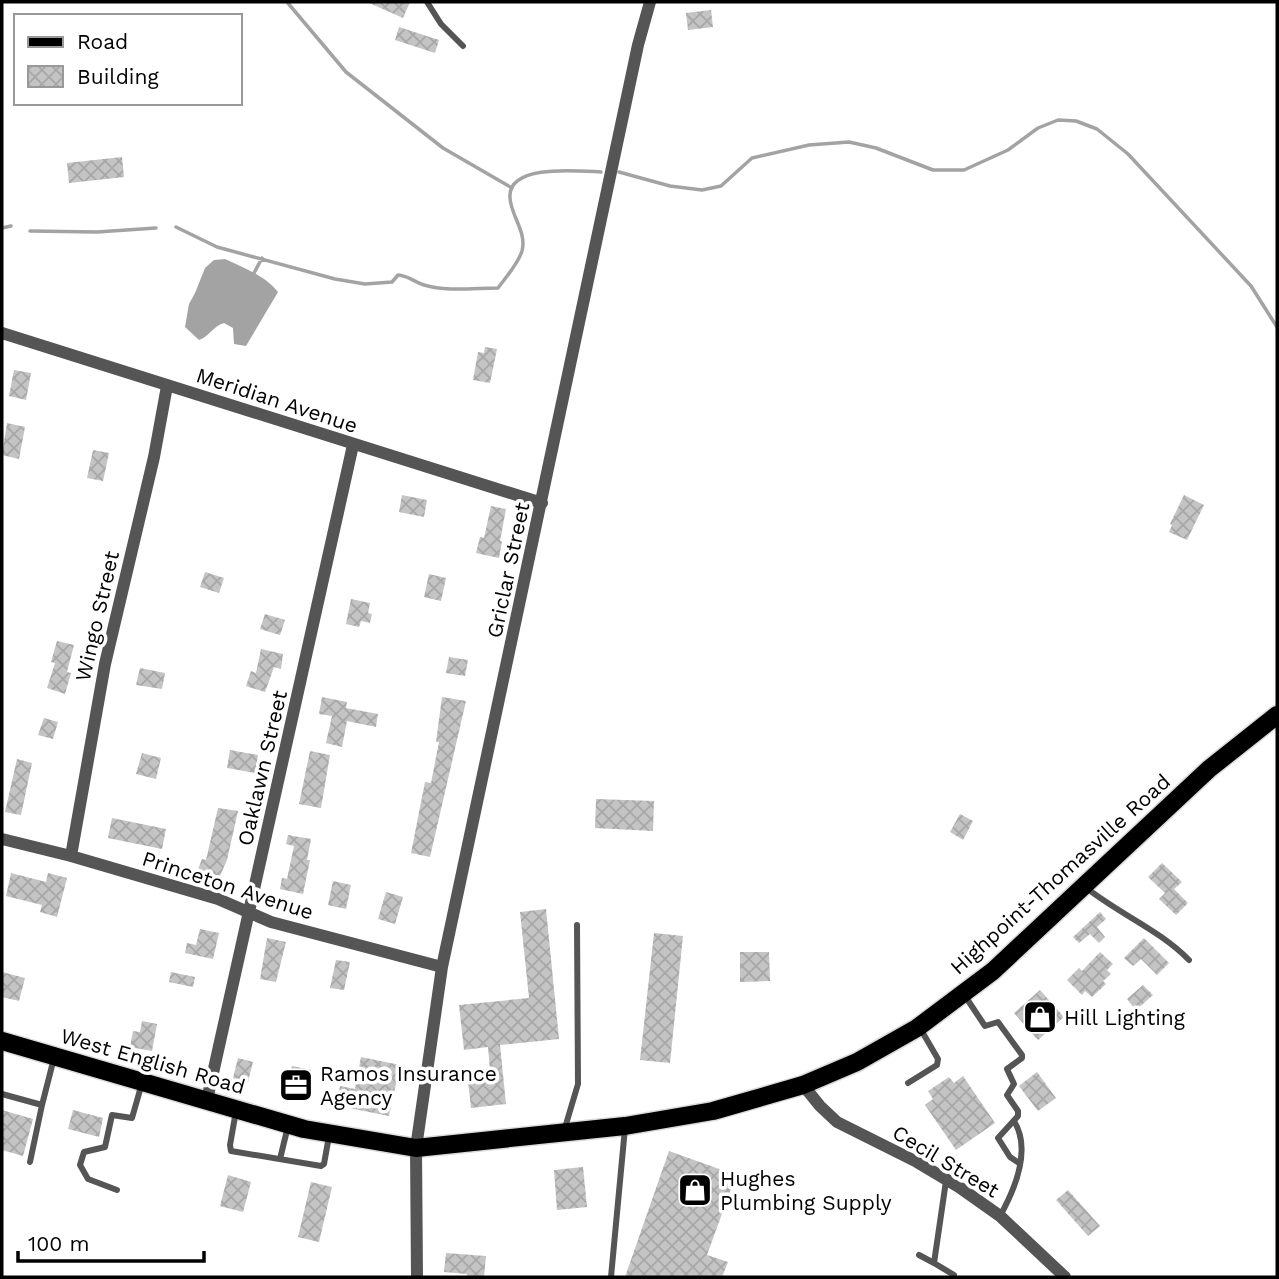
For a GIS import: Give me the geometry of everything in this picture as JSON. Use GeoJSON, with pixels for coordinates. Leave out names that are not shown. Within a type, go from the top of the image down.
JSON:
{"type":"FeatureCollection","features":[{"type":"Feature","properties":{"kind":"main road","name":"Highpoint-Thomasville Road"},"geometry":{"type":"LineString","coordinates":[[416,1148],[625,1126],[713,1111],[803,1085],[857,1062],[919,1027],[993,971],[1209,769],[1277,715]]}},
{"type":"Feature","properties":{"kind":"main road","name":"West English Road"},"geometry":{"type":"LineString","coordinates":[[2,1041],[289,1124],[416,1148]]}},
{"type":"Feature","properties":{"kind":"street","name":"Griclar Street"},"geometry":{"type":"LineString","coordinates":[[417,1277],[416,1148],[442,967],[635,58],[650,2]]}},
{"type":"Feature","properties":{"kind":"street","name":"Meridian Avenue"},"geometry":{"type":"LineString","coordinates":[[2,334],[542,503]]}},
{"type":"Feature","properties":{"kind":"street","name":"Wingo Street"},"geometry":{"type":"LineString","coordinates":[[71,856],[105,664],[155,457],[167,386]]}},
{"type":"Feature","properties":{"kind":"street","name":"Oaklawn Street"},"geometry":{"type":"LineString","coordinates":[[207,1100],[354,445]]}},
{"type":"Feature","properties":{"kind":"street","name":"Princeton Avenue"},"geometry":{"type":"LineString","coordinates":[[2,839],[218,899],[271,922],[442,967]]}},
{"type":"Feature","properties":{"kind":"street","name":"Cecil Street"},"geometry":{"type":"LineString","coordinates":[[803,1085],[837,1122],[918,1162],[1000,1216],[1065,1277]]}},
{"type":"Feature","properties":{"kind":"lane"},"geometry":{"type":"LineString","coordinates":[[427,2],[441,24],[463,46]]}},
{"type":"Feature","properties":{"kind":"lane"},"geometry":{"type":"LineString","coordinates":[[1083,885],[1108,905],[1178,948],[1189,960]]}},
{"type":"Feature","properties":{"kind":"lane"},"geometry":{"type":"LineString","coordinates":[[564,1133],[578,1084],[578,925]]}},
{"type":"Feature","properties":{"kind":"lane"},"geometry":{"type":"LineString","coordinates":[[964,993],[985,1026],[998,1022],[1022,1055],[1022,1058],[1007,1068],[1014,1084],[1007,1095],[1019,1114],[998,1138],[1010,1157],[1019,1163]]}},
{"type":"Feature","properties":{"kind":"lane"},"geometry":{"type":"LineString","coordinates":[[908,1083],[937,1065],[938,1059],[919,1027]]}},
{"type":"Feature","properties":{"kind":"lane"},"geometry":{"type":"LineString","coordinates":[[30,1162],[54,1056]]}},
{"type":"Feature","properties":{"kind":"lane"},"geometry":{"type":"LineString","coordinates":[[117,1190],[88,1179],[80,1165],[84,1152],[105,1147],[112,1115],[132,1118],[142,1082]]}},
{"type":"Feature","properties":{"kind":"lane"},"geometry":{"type":"LineString","coordinates":[[2,1094],[41,1105]]}},
{"type":"Feature","properties":{"kind":"lane"},"geometry":{"type":"LineString","coordinates":[[236,1109],[231,1151],[321,1166],[324,1164],[330,1133]]}},
{"type":"Feature","properties":{"kind":"lane"},"geometry":{"type":"LineString","coordinates":[[1000,1216],[1014,1188],[1022,1157],[1022,1142],[1014,1121]]}},
{"type":"Feature","properties":{"kind":"lane"},"geometry":{"type":"LineString","coordinates":[[280,1159],[289,1124]]}},
{"type":"Feature","properties":{"kind":"lane"},"geometry":{"type":"LineString","coordinates":[[611,1277],[625,1126]]}},
{"type":"Feature","properties":{"kind":"lane"},"geometry":{"type":"LineString","coordinates":[[934,1263],[946,1179]]}},
{"type":"Feature","properties":{"kind":"lane"},"geometry":{"type":"LineString","coordinates":[[919,1255],[954,1275]]}},
{"type":"Feature","properties":{"kind":"shaded area"},"geometry":{"type":"Polygon","coordinates":[[[225,259],[260,276],[278,292],[246,346],[234,344],[233,328],[224,323],[199,340],[185,327],[189,304],[205,268],[214,260],[225,259]]]}},
{"type":"Feature","properties":{"kind":"building"},"geometry":{"type":"Polygon","coordinates":[[[367,2],[410,2],[403,18],[367,2]]]}},
{"type":"Feature","properties":{"kind":"building"},"geometry":{"type":"Polygon","coordinates":[[[711,10],[713,27],[688,30],[686,13],[711,10]]]}},
{"type":"Feature","properties":{"kind":"building"},"geometry":{"type":"Polygon","coordinates":[[[399,27],[439,40],[435,53],[395,40],[399,27]]]}},
{"type":"Feature","properties":{"kind":"building"},"geometry":{"type":"Polygon","coordinates":[[[122,157],[124,177],[69,183],[67,163],[122,157]]]}},
{"type":"Feature","properties":{"kind":"building"},"geometry":{"type":"Polygon","coordinates":[[[485,347],[497,349],[490,383],[473,380],[478,352],[484,353],[485,347]]]}},
{"type":"Feature","properties":{"kind":"building"},"geometry":{"type":"Polygon","coordinates":[[[14,370],[31,373],[26,400],[9,396],[14,370]]]}},
{"type":"Feature","properties":{"kind":"building"},"geometry":{"type":"Polygon","coordinates":[[[7,423],[25,427],[19,459],[2,455],[7,423]]]}},
{"type":"Feature","properties":{"kind":"building"},"geometry":{"type":"Polygon","coordinates":[[[93,450],[109,453],[103,481],[87,478],[93,450]]]}},
{"type":"Feature","properties":{"kind":"building"},"geometry":{"type":"Polygon","coordinates":[[[402,495],[427,500],[424,517],[399,512],[402,495]]]}},
{"type":"Feature","properties":{"kind":"building"},"geometry":{"type":"Polygon","coordinates":[[[1184,495],[1204,505],[1187,540],[1169,532],[1184,495]]]}},
{"type":"Feature","properties":{"kind":"building"},"geometry":{"type":"Polygon","coordinates":[[[491,506],[506,509],[499,558],[476,553],[480,537],[484,538],[491,506]]]}},
{"type":"Feature","properties":{"kind":"building"},"geometry":{"type":"Polygon","coordinates":[[[205,572],[224,578],[219,593],[200,587],[205,572]]]}},
{"type":"Feature","properties":{"kind":"building"},"geometry":{"type":"Polygon","coordinates":[[[429,574],[446,578],[441,601],[424,597],[429,574]]]}},
{"type":"Feature","properties":{"kind":"building"},"geometry":{"type":"Polygon","coordinates":[[[351,599],[370,603],[370,623],[361,621],[359,627],[346,624],[351,599]]]}},
{"type":"Feature","properties":{"kind":"building"},"geometry":{"type":"Polygon","coordinates":[[[265,614],[285,620],[280,635],[260,629],[265,614]]]}},
{"type":"Feature","properties":{"kind":"building"},"geometry":{"type":"Polygon","coordinates":[[[57,641],[74,645],[67,672],[71,673],[65,694],[47,688],[55,663],[51,662],[57,641]]]}},
{"type":"Feature","properties":{"kind":"building"},"geometry":{"type":"Polygon","coordinates":[[[261,649],[283,654],[281,669],[274,667],[265,692],[246,686],[251,671],[256,673],[261,649]]]}},
{"type":"Feature","properties":{"kind":"building"},"geometry":{"type":"Polygon","coordinates":[[[449,657],[468,660],[465,676],[446,673],[449,657]]]}},
{"type":"Feature","properties":{"kind":"building"},"geometry":{"type":"Polygon","coordinates":[[[140,668],[165,673],[162,689],[136,685],[140,668]]]}},
{"type":"Feature","properties":{"kind":"building"},"geometry":{"type":"Polygon","coordinates":[[[322,697],[347,702],[346,708],[378,714],[376,727],[347,721],[342,747],[326,743],[332,716],[319,714],[322,697]]]}},
{"type":"Feature","properties":{"kind":"building"},"geometry":{"type":"Polygon","coordinates":[[[442,697],[466,701],[430,857],[411,853],[425,782],[431,783],[439,742],[436,742],[442,697]]]}},
{"type":"Feature","properties":{"kind":"building"},"geometry":{"type":"Polygon","coordinates":[[[44,718],[58,722],[53,739],[38,735],[44,718]]]}},
{"type":"Feature","properties":{"kind":"building"},"geometry":{"type":"Polygon","coordinates":[[[230,750],[258,755],[255,773],[227,768],[230,750]]]}},
{"type":"Feature","properties":{"kind":"building"},"geometry":{"type":"Polygon","coordinates":[[[310,751],[330,755],[321,808],[299,804],[310,751]]]}},
{"type":"Feature","properties":{"kind":"building"},"geometry":{"type":"Polygon","coordinates":[[[142,753],[161,758],[156,779],[136,774],[142,753]]]}},
{"type":"Feature","properties":{"kind":"building"},"geometry":{"type":"Polygon","coordinates":[[[17,759],[32,763],[21,815],[5,812],[17,759]]]}},
{"type":"Feature","properties":{"kind":"building"},"geometry":{"type":"Polygon","coordinates":[[[596,799],[654,801],[653,831],[595,828],[596,799]]]}},
{"type":"Feature","properties":{"kind":"building"},"geometry":{"type":"Polygon","coordinates":[[[218,808],[238,811],[227,860],[217,883],[196,875],[202,859],[206,860],[218,808]]]}},
{"type":"Feature","properties":{"kind":"building"},"geometry":{"type":"Polygon","coordinates":[[[960,814],[973,821],[963,840],[950,832],[960,814]]]}},
{"type":"Feature","properties":{"kind":"building"},"geometry":{"type":"Polygon","coordinates":[[[112,818],[166,829],[162,849],[108,838],[112,818]]]}},
{"type":"Feature","properties":{"kind":"building"},"geometry":{"type":"Polygon","coordinates":[[[288,835],[311,839],[303,894],[280,889],[282,878],[287,879],[294,846],[286,844],[288,835]]]}},
{"type":"Feature","properties":{"kind":"building"},"geometry":{"type":"Polygon","coordinates":[[[1162,863],[1182,882],[1174,889],[1188,903],[1176,915],[1159,899],[1165,893],[1148,877],[1162,863]]]}},
{"type":"Feature","properties":{"kind":"building"},"geometry":{"type":"Polygon","coordinates":[[[11,873],[46,882],[48,873],[67,878],[57,917],[40,912],[42,905],[6,896],[11,873]]]}},
{"type":"Feature","properties":{"kind":"building"},"geometry":{"type":"Polygon","coordinates":[[[333,881],[351,885],[346,909],[328,905],[333,881]]]}},
{"type":"Feature","properties":{"kind":"building"},"geometry":{"type":"Polygon","coordinates":[[[386,892],[403,897],[395,924],[378,919],[386,892]]]}},
{"type":"Feature","properties":{"kind":"building"},"geometry":{"type":"Polygon","coordinates":[[[546,909],[559,1039],[500,1045],[506,1104],[471,1108],[467,1072],[490,1070],[488,1047],[464,1050],[459,1005],[529,998],[520,912],[546,909]]]}},
{"type":"Feature","properties":{"kind":"building"},"geometry":{"type":"Polygon","coordinates":[[[1100,912],[1106,919],[1097,927],[1105,937],[1099,943],[1090,934],[1079,943],[1073,937],[1100,912]]]}},
{"type":"Feature","properties":{"kind":"building"},"geometry":{"type":"Polygon","coordinates":[[[200,929],[219,933],[213,959],[185,953],[187,943],[196,945],[200,929]]]}},
{"type":"Feature","properties":{"kind":"building"},"geometry":{"type":"Polygon","coordinates":[[[654,933],[683,936],[670,1063],[640,1060],[654,933]]]}},
{"type":"Feature","properties":{"kind":"building"},"geometry":{"type":"Polygon","coordinates":[[[267,938],[286,942],[276,982],[260,979],[267,938]]]}},
{"type":"Feature","properties":{"kind":"building"},"geometry":{"type":"Polygon","coordinates":[[[1144,938],[1169,963],[1157,975],[1141,959],[1133,966],[1124,958],[1144,938]]]}},
{"type":"Feature","properties":{"kind":"building"},"geometry":{"type":"Polygon","coordinates":[[[740,952],[769,952],[770,981],[740,982],[740,952]]]}},
{"type":"Feature","properties":{"kind":"building"},"geometry":{"type":"Polygon","coordinates":[[[1100,952],[1113,964],[1107,970],[1111,974],[1103,981],[1106,984],[1092,997],[1085,991],[1082,995],[1067,980],[1079,968],[1082,971],[1100,952]]]}},
{"type":"Feature","properties":{"kind":"building"},"geometry":{"type":"Polygon","coordinates":[[[336,960],[350,962],[344,990],[330,988],[336,960]]]}},
{"type":"Feature","properties":{"kind":"building"},"geometry":{"type":"Polygon","coordinates":[[[2,972],[25,978],[19,1001],[2,997],[2,972]]]}},
{"type":"Feature","properties":{"kind":"building"},"geometry":{"type":"Polygon","coordinates":[[[171,972],[195,977],[193,987],[169,982],[171,972]]]}},
{"type":"Feature","properties":{"kind":"building"},"geometry":{"type":"Polygon","coordinates":[[[1143,985],[1153,995],[1136,1010],[1127,999],[1143,985]]]}},
{"type":"Feature","properties":{"kind":"building"},"geometry":{"type":"Polygon","coordinates":[[[1040,990],[1064,1017],[1038,1040],[1014,1013],[1040,990]]]}},
{"type":"Feature","properties":{"kind":"building"},"geometry":{"type":"Polygon","coordinates":[[[142,1021],[157,1024],[152,1051],[130,1047],[133,1031],[140,1032],[142,1021]]]}},
{"type":"Feature","properties":{"kind":"building"},"geometry":{"type":"Polygon","coordinates":[[[361,1057],[400,1065],[389,1116],[329,1104],[331,1095],[338,1096],[340,1086],[355,1089],[361,1057]]]}},
{"type":"Feature","properties":{"kind":"building"},"geometry":{"type":"Polygon","coordinates":[[[238,1058],[253,1062],[248,1082],[233,1078],[238,1058]]]}},
{"type":"Feature","properties":{"kind":"building"},"geometry":{"type":"Polygon","coordinates":[[[292,1066],[311,1070],[304,1100],[285,1096],[292,1066]]]}},
{"type":"Feature","properties":{"kind":"building"},"geometry":{"type":"Polygon","coordinates":[[[1037,1072],[1056,1098],[1038,1111],[1019,1086],[1037,1072]]]}},
{"type":"Feature","properties":{"kind":"building"},"geometry":{"type":"Polygon","coordinates":[[[963,1076],[995,1123],[956,1150],[925,1105],[933,1099],[928,1091],[949,1077],[954,1083],[963,1076]]]}},
{"type":"Feature","properties":{"kind":"building"},"geometry":{"type":"Polygon","coordinates":[[[2,1110],[33,1119],[23,1156],[2,1150],[2,1110]]]}},
{"type":"Feature","properties":{"kind":"building"},"geometry":{"type":"Polygon","coordinates":[[[73,1110],[103,1118],[99,1137],[68,1129],[73,1110]]]}},
{"type":"Feature","properties":{"kind":"building"},"geometry":{"type":"Polygon","coordinates":[[[669,1151],[736,1175],[707,1255],[728,1262],[722,1277],[625,1277],[669,1151]]]}},
{"type":"Feature","properties":{"kind":"building"},"geometry":{"type":"Polygon","coordinates":[[[583,1167],[587,1207],[557,1210],[554,1170],[583,1167]]]}},
{"type":"Feature","properties":{"kind":"building"},"geometry":{"type":"Polygon","coordinates":[[[228,1175],[251,1182],[243,1212],[220,1206],[228,1175]]]}},
{"type":"Feature","properties":{"kind":"building"},"geometry":{"type":"Polygon","coordinates":[[[311,1182],[332,1187],[319,1242],[298,1237],[311,1182]]]}},
{"type":"Feature","properties":{"kind":"building"},"geometry":{"type":"Polygon","coordinates":[[[1068,1190],[1100,1226],[1088,1236],[1056,1200],[1068,1190]]]}},
{"type":"Feature","properties":{"kind":"building"},"geometry":{"type":"Polygon","coordinates":[[[446,1253],[486,1256],[484,1277],[467,1277],[467,1274],[444,1272],[446,1253]]]}},
{"type":"Feature","properties":{"kind":"waterway"},"geometry":{"type":"LineString","coordinates":[[287,2],[346,72],[443,148],[512,188]]}},
{"type":"Feature","properties":{"kind":"waterway"},"geometry":{"type":"LineString","coordinates":[[619,172],[670,186],[702,190],[721,186],[752,158],[809,145],[849,142],[876,148],[933,170],[964,170],[1008,150],[1038,128],[1058,120],[1076,121],[1097,129],[1128,154],[1251,286],[1277,327]]}},
{"type":"Feature","properties":{"kind":"waterway"},"geometry":{"type":"LineString","coordinates":[[176,227],[217,247],[335,279],[365,284],[392,282],[398,275],[424,285],[442,288],[498,288],[515,266],[523,244],[511,205],[512,187],[520,179],[532,174],[562,171],[601,172]]}},
{"type":"Feature","properties":{"kind":"waterway"},"geometry":{"type":"LineString","coordinates":[[2,228],[11,226]]}},
{"type":"Feature","properties":{"kind":"waterway"},"geometry":{"type":"LineString","coordinates":[[30,231],[97,232],[156,228]]}},
{"type":"Feature","properties":{"kind":"waterway"},"geometry":{"type":"LineString","coordinates":[[253,275],[262,258]]}},
{"type":"Feature","properties":{"kind":"place","name":"Hill Lighting"},"geometry":{"type":"Point","coordinates":[1040,1017]}},
{"type":"Feature","properties":{"kind":"place","name":"Ramos Insurance Agency"},"geometry":{"type":"Point","coordinates":[296,1085]}},
{"type":"Feature","properties":{"kind":"place","name":"Hughes Plumbing Supply"},"geometry":{"type":"Point","coordinates":[695,1190]}}]}
